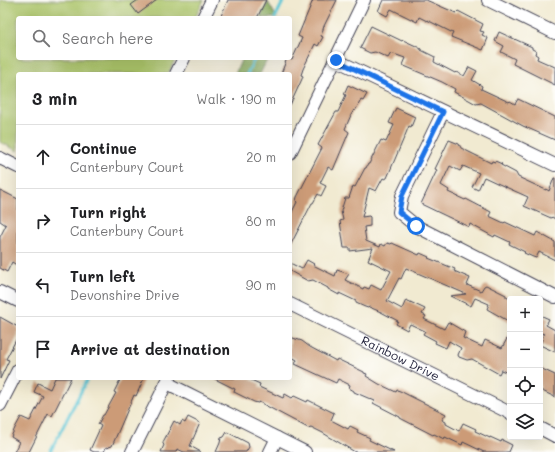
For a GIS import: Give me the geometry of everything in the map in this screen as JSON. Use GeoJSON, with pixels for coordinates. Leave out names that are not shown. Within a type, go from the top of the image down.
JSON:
{"type":"FeatureCollection","features":[{"type":"Feature","properties":{"kind":"street"},"geometry":{"type":"LineString","coordinates":[[205,16],[212,0]]}},
{"type":"Feature","properties":{"kind":"street"},"geometry":{"type":"LineString","coordinates":[[292,149],[364,0]]}},
{"type":"Feature","properties":{"kind":"street"},"geometry":{"type":"LineString","coordinates":[[488,0],[555,33]]}},
{"type":"Feature","properties":{"kind":"street"},"geometry":{"type":"LineString","coordinates":[[177,72],[183,60]]}},
{"type":"Feature","properties":{"kind":"street"},"geometry":{"type":"LineString","coordinates":[[336,60],[555,165]]}},
{"type":"Feature","properties":{"kind":"street"},"geometry":{"type":"LineString","coordinates":[[443,112],[402,196],[399,212],[416,226],[555,297]]}},
{"type":"Feature","properties":{"kind":"street"},"geometry":{"type":"LineString","coordinates":[[0,158],[16,166]]}},
{"type":"Feature","properties":{"kind":"street"},"geometry":{"type":"LineString","coordinates":[[0,292],[16,300]]}},
{"type":"Feature","properties":{"kind":"street","name":"Rainbow Drive"},"geometry":{"type":"LineString","coordinates":[[292,305],[507,412]]}},
{"type":"Feature","properties":{"kind":"street"},"geometry":{"type":"LineString","coordinates":[[0,405],[16,374]]}},
{"type":"Feature","properties":{"kind":"street"},"geometry":{"type":"LineString","coordinates":[[132,452],[168,380],[305,452]]}},
{"type":"Feature","properties":{"kind":"street"},"geometry":{"type":"LineString","coordinates":[[543,430],[555,436]]}},
{"type":"Feature","properties":{"kind":"street"},"geometry":{"type":"LineString","coordinates":[[270,452],[277,438]]}},
{"type":"Feature","properties":{"kind":"green space"},"geometry":{"type":"Polygon","coordinates":[[[0,0],[204,0],[196,16],[16,16],[16,60],[175,60],[169,72],[16,72],[16,150],[0,142],[0,0]]]}},
{"type":"Feature","properties":{"kind":"green space"},"geometry":{"type":"Polygon","coordinates":[[[268,2],[276,16],[261,16],[268,2]]]}},
{"type":"Feature","properties":{"kind":"green space"},"geometry":{"type":"Polygon","coordinates":[[[241,60],[267,60],[261,72],[236,72],[241,60]]]}},
{"type":"Feature","properties":{"kind":"building"},"geometry":{"type":"Polygon","coordinates":[[[138,0],[157,0],[138,14],[131,5],[138,0]]]}},
{"type":"Feature","properties":{"kind":"building"},"geometry":{"type":"Polygon","coordinates":[[[228,0],[266,0],[258,16],[221,16],[228,0]]]}},
{"type":"Feature","properties":{"kind":"building"},"geometry":{"type":"Polygon","coordinates":[[[313,0],[337,0],[324,26],[321,36],[323,37],[318,46],[315,44],[303,69],[301,75],[303,76],[302,79],[292,101],[292,72],[282,72],[286,60],[292,60],[302,38],[298,36],[313,0]]]}},
{"type":"Feature","properties":{"kind":"building"},"geometry":{"type":"Polygon","coordinates":[[[383,0],[426,0],[456,13],[458,11],[483,24],[480,31],[484,32],[482,35],[488,38],[483,50],[451,37],[453,33],[419,17],[417,22],[391,9],[387,16],[378,11],[383,0]]]}},
{"type":"Feature","properties":{"kind":"building"},"geometry":{"type":"Polygon","coordinates":[[[371,26],[416,46],[435,57],[434,62],[455,73],[456,72],[464,76],[469,67],[477,71],[472,80],[482,86],[481,89],[515,104],[518,99],[555,117],[555,140],[523,126],[481,103],[476,104],[454,92],[455,89],[442,82],[402,65],[405,58],[391,53],[388,58],[375,52],[370,53],[360,48],[371,26]]]}},
{"type":"Feature","properties":{"kind":"building"},"geometry":{"type":"Polygon","coordinates":[[[499,32],[532,47],[532,49],[536,51],[535,54],[538,56],[537,59],[555,67],[555,85],[513,64],[515,59],[501,52],[504,46],[495,41],[499,32]]]}},
{"type":"Feature","properties":{"kind":"building"},"geometry":{"type":"Polygon","coordinates":[[[348,85],[367,94],[351,115],[345,129],[349,132],[333,170],[328,167],[320,183],[326,186],[321,196],[318,194],[312,203],[292,242],[292,212],[297,202],[297,197],[322,148],[318,145],[336,112],[338,112],[346,95],[344,94],[348,85]]]}},
{"type":"Feature","properties":{"kind":"building"},"geometry":{"type":"Polygon","coordinates":[[[396,108],[415,117],[411,127],[409,126],[387,178],[383,178],[376,191],[369,188],[362,217],[370,217],[370,226],[364,227],[366,241],[380,247],[381,244],[385,246],[387,243],[392,243],[419,255],[420,253],[429,257],[428,258],[455,269],[454,271],[470,278],[467,285],[481,291],[486,285],[506,295],[507,320],[487,309],[489,304],[475,298],[471,306],[450,296],[466,294],[406,268],[387,301],[402,309],[406,300],[425,309],[422,314],[426,316],[424,319],[444,329],[448,322],[465,332],[463,338],[482,347],[485,340],[502,348],[507,339],[507,373],[501,370],[499,374],[472,359],[467,360],[459,357],[458,355],[461,348],[449,341],[446,348],[435,343],[436,341],[423,334],[425,331],[410,324],[407,330],[396,324],[398,321],[381,312],[356,303],[356,301],[339,293],[339,295],[313,280],[308,281],[292,272],[292,264],[302,269],[307,260],[314,264],[313,265],[335,276],[337,270],[349,274],[345,280],[363,289],[364,287],[369,289],[371,285],[381,290],[391,271],[368,260],[373,248],[350,251],[350,248],[344,248],[340,221],[343,220],[341,211],[345,198],[349,198],[353,186],[355,187],[365,168],[369,164],[381,140],[386,142],[394,125],[389,123],[396,108]]]}},
{"type":"Feature","properties":{"kind":"building"},"geometry":{"type":"Polygon","coordinates":[[[449,140],[459,144],[461,148],[491,163],[492,161],[495,161],[502,164],[501,165],[516,173],[518,177],[546,190],[549,191],[555,178],[555,219],[524,206],[528,197],[484,177],[478,190],[472,187],[479,173],[463,166],[460,171],[450,166],[441,185],[449,190],[448,192],[465,200],[466,199],[491,212],[489,216],[535,236],[537,232],[555,242],[555,260],[539,252],[536,258],[533,257],[509,244],[510,242],[495,235],[494,237],[470,224],[469,227],[421,204],[437,170],[435,169],[449,140]]]}},
{"type":"Feature","properties":{"kind":"building"},"geometry":{"type":"Polygon","coordinates":[[[0,190],[16,198],[16,265],[12,262],[7,272],[0,268],[0,237],[6,225],[0,221],[0,190]]]}},
{"type":"Feature","properties":{"kind":"building"},"geometry":{"type":"Polygon","coordinates":[[[543,316],[549,319],[546,325],[555,330],[555,352],[543,346],[543,316]]]}},
{"type":"Feature","properties":{"kind":"building"},"geometry":{"type":"Polygon","coordinates":[[[0,317],[16,326],[16,340],[6,359],[9,360],[0,379],[0,317]]]}},
{"type":"Feature","properties":{"kind":"building"},"geometry":{"type":"Polygon","coordinates":[[[292,338],[302,341],[336,361],[337,359],[364,372],[367,374],[366,376],[379,384],[396,392],[397,390],[400,391],[446,414],[442,420],[459,431],[463,423],[490,438],[501,442],[502,440],[512,445],[509,452],[484,452],[463,442],[462,445],[445,437],[444,439],[434,434],[433,435],[373,403],[375,401],[354,392],[349,388],[350,385],[338,379],[336,383],[295,364],[297,360],[292,357],[292,338]]]}},
{"type":"Feature","properties":{"kind":"building"},"geometry":{"type":"Polygon","coordinates":[[[543,369],[555,375],[555,397],[543,391],[543,369]]]}},
{"type":"Feature","properties":{"kind":"building"},"geometry":{"type":"Polygon","coordinates":[[[54,380],[70,380],[52,416],[48,414],[29,452],[14,452],[19,442],[11,437],[15,428],[21,417],[30,421],[43,396],[34,392],[38,383],[50,389],[54,380]]]}},
{"type":"Feature","properties":{"kind":"building"},"geometry":{"type":"Polygon","coordinates":[[[120,380],[143,380],[136,396],[134,395],[112,446],[108,448],[106,447],[104,452],[94,452],[90,450],[101,426],[98,424],[116,393],[114,392],[120,380]]]}},
{"type":"Feature","properties":{"kind":"building"},"geometry":{"type":"Polygon","coordinates":[[[217,380],[251,380],[260,384],[259,387],[283,398],[285,394],[292,398],[294,396],[307,402],[308,400],[334,413],[331,420],[348,429],[350,426],[358,430],[357,432],[370,438],[369,440],[394,452],[355,452],[311,427],[308,428],[259,402],[254,402],[234,392],[235,389],[217,380]]]}},
{"type":"Feature","properties":{"kind":"building"},"geometry":{"type":"Polygon","coordinates":[[[188,417],[200,423],[190,446],[201,452],[184,452],[177,449],[176,452],[161,452],[164,445],[163,442],[174,421],[180,425],[182,421],[185,423],[188,417]]]}},
{"type":"Feature","properties":{"kind":"building"},"geometry":{"type":"Polygon","coordinates":[[[227,432],[248,443],[249,447],[246,452],[216,452],[221,438],[224,437],[227,432]]]}},
{"type":"Feature","properties":{"kind":"waterway"},"geometry":{"type":"LineString","coordinates":[[276,16],[284,0]]}},
{"type":"Feature","properties":{"kind":"waterway"},"geometry":{"type":"LineString","coordinates":[[248,72],[254,60]]}},
{"type":"Feature","properties":{"kind":"waterway"},"geometry":{"type":"LineString","coordinates":[[50,452],[87,380]]}},
{"type":"Feature","properties":{"kind":"route"},"geometry":{"type":"LineString","coordinates":[[336,60],[443,112],[402,196],[399,212],[416,226]]}}]}
